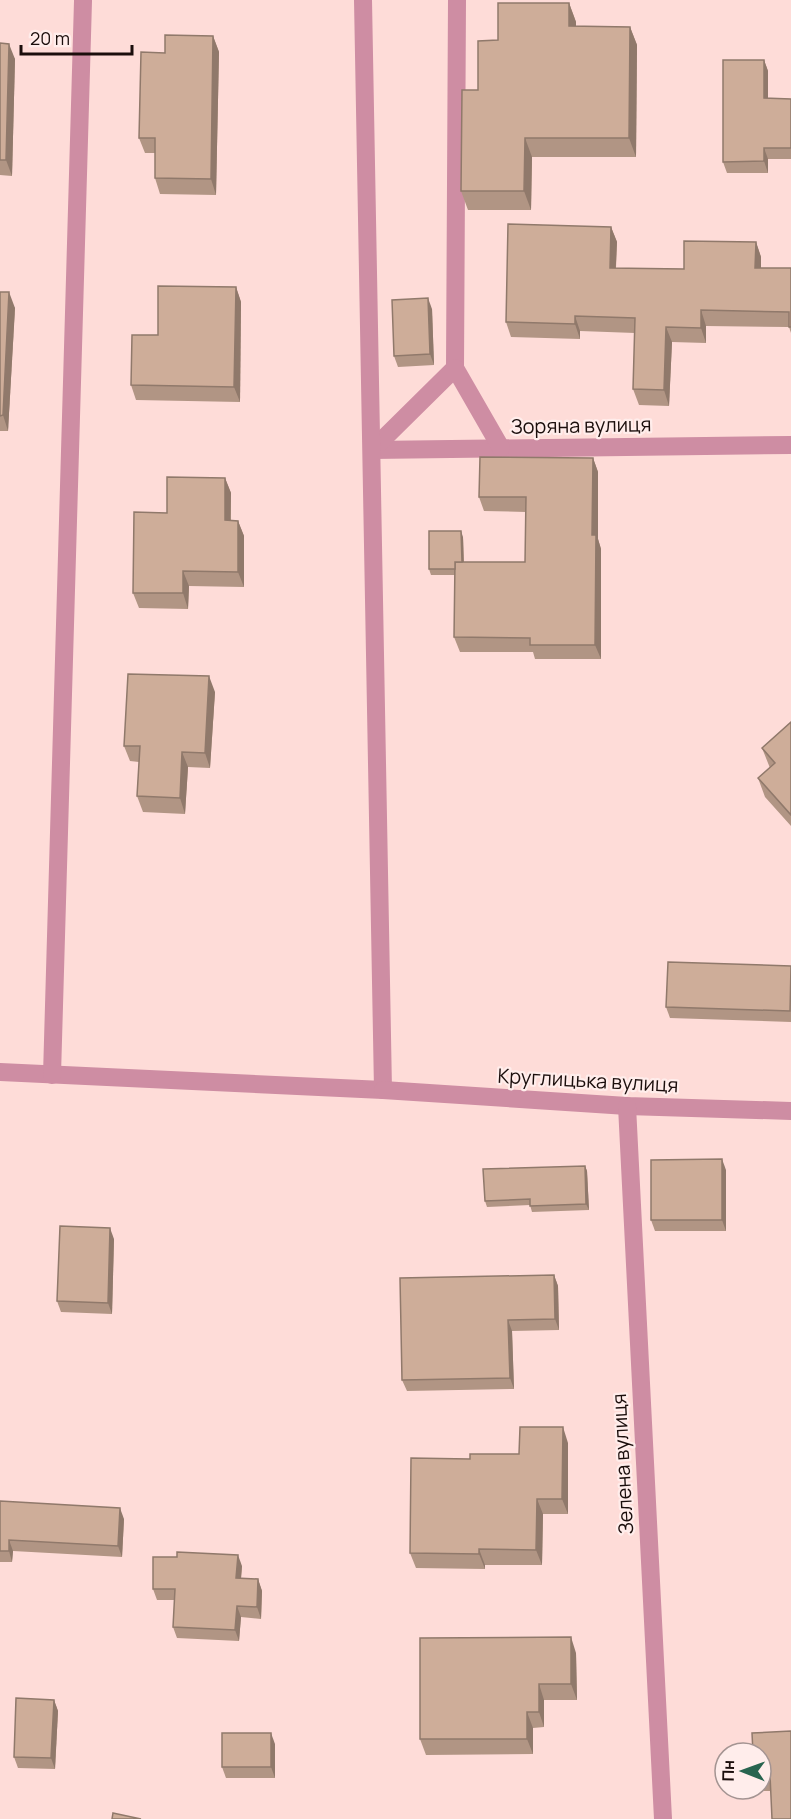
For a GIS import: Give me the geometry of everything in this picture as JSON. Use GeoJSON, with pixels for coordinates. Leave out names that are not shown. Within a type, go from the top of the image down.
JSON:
{"type":"FeatureCollection","features":[{"type":"Feature","properties":{"kind":"street"},"geometry":{"type":"LineString","coordinates":[[363,0],[383,1090]]}},
{"type":"Feature","properties":{"kind":"street"},"geometry":{"type":"LineString","coordinates":[[457,0],[455,368],[501,448]]}},
{"type":"Feature","properties":{"kind":"street"},"geometry":{"type":"LineString","coordinates":[[52,1075],[83,1]]}},
{"type":"Feature","properties":{"kind":"street"},"geometry":{"type":"LineString","coordinates":[[372,450],[455,368]]}},
{"type":"Feature","properties":{"kind":"street","name":"Зоряна вулиця"},"geometry":{"type":"LineString","coordinates":[[372,450],[791,445]]}},
{"type":"Feature","properties":{"kind":"street","name":"Круглицька вулиця"},"geometry":{"type":"LineString","coordinates":[[0,1072],[383,1090],[627,1106],[791,1111]]}},
{"type":"Feature","properties":{"kind":"street","name":"Зелена вулиця"},"geometry":{"type":"LineString","coordinates":[[627,1106],[663,1819]]}},
{"type":"Feature","properties":{"kind":"building"},"geometry":{"type":"Polygon","coordinates":[[[498,3],[569,3],[569,26],[630,27],[629,138],[525,138],[524,191],[461,191],[462,90],[478,90],[478,41],[498,40],[498,3]]]}},
{"type":"Feature","properties":{"kind":"building"},"geometry":{"type":"Polygon","coordinates":[[[165,35],[213,36],[211,179],[155,178],[155,138],[139,138],[141,52],[165,53],[165,35]]]}},
{"type":"Feature","properties":{"kind":"building"},"geometry":{"type":"Polygon","coordinates":[[[0,43],[9,44],[6,160],[0,160],[0,43]]]}},
{"type":"Feature","properties":{"kind":"building"},"geometry":{"type":"Polygon","coordinates":[[[723,60],[764,60],[764,98],[791,99],[791,148],[764,148],[764,161],[723,162],[723,60]]]}},
{"type":"Feature","properties":{"kind":"building"},"geometry":{"type":"Polygon","coordinates":[[[508,224],[611,227],[610,268],[684,269],[684,241],[756,242],[755,268],[791,268],[791,327],[789,327],[789,312],[701,310],[701,328],[666,327],[664,390],[633,389],[635,318],[575,316],[575,324],[506,322],[508,224]]]}},
{"type":"Feature","properties":{"kind":"building"},"geometry":{"type":"Polygon","coordinates":[[[158,286],[236,287],[234,387],[131,385],[132,335],[158,335],[158,286]]]}},
{"type":"Feature","properties":{"kind":"building"},"geometry":{"type":"Polygon","coordinates":[[[0,292],[9,292],[3,415],[0,416],[0,292]]]}},
{"type":"Feature","properties":{"kind":"building"},"geometry":{"type":"Polygon","coordinates":[[[428,298],[430,354],[394,356],[392,300],[428,298]]]}},
{"type":"Feature","properties":{"kind":"building"},"geometry":{"type":"Polygon","coordinates":[[[480,457],[593,458],[592,535],[596,535],[595,645],[530,645],[530,638],[454,637],[455,562],[525,562],[526,497],[479,497],[480,457]]]}},
{"type":"Feature","properties":{"kind":"building"},"geometry":{"type":"Polygon","coordinates":[[[167,477],[225,478],[225,520],[238,521],[238,572],[183,571],[183,593],[133,593],[134,512],[167,513],[167,477]]]}},
{"type":"Feature","properties":{"kind":"building"},"geometry":{"type":"Polygon","coordinates":[[[429,531],[461,531],[462,562],[455,562],[455,569],[429,569],[429,531]]]}},
{"type":"Feature","properties":{"kind":"building"},"geometry":{"type":"Polygon","coordinates":[[[128,674],[209,676],[205,753],[182,752],[180,798],[137,796],[140,746],[124,746],[128,674]]]}},
{"type":"Feature","properties":{"kind":"building"},"geometry":{"type":"Polygon","coordinates":[[[791,722],[791,815],[758,778],[775,763],[762,748],[791,722]]]}},
{"type":"Feature","properties":{"kind":"building"},"geometry":{"type":"Polygon","coordinates":[[[668,962],[791,966],[790,1011],[666,1007],[668,962]]]}},
{"type":"Feature","properties":{"kind":"building"},"geometry":{"type":"Polygon","coordinates":[[[722,1159],[722,1220],[651,1220],[651,1160],[722,1159]]]}},
{"type":"Feature","properties":{"kind":"building"},"geometry":{"type":"Polygon","coordinates":[[[585,1166],[586,1204],[530,1206],[530,1199],[485,1201],[483,1169],[585,1166]]]}},
{"type":"Feature","properties":{"kind":"building"},"geometry":{"type":"Polygon","coordinates":[[[60,1226],[110,1228],[108,1303],[57,1301],[60,1226]]]}},
{"type":"Feature","properties":{"kind":"building"},"geometry":{"type":"Polygon","coordinates":[[[554,1275],[555,1319],[508,1320],[510,1378],[402,1380],[400,1278],[554,1275]]]}},
{"type":"Feature","properties":{"kind":"building"},"geometry":{"type":"Polygon","coordinates":[[[520,1427],[563,1427],[562,1499],[537,1499],[536,1550],[479,1549],[479,1554],[410,1553],[411,1458],[470,1459],[470,1454],[519,1454],[520,1427]]]}},
{"type":"Feature","properties":{"kind":"building"},"geometry":{"type":"Polygon","coordinates":[[[0,1501],[120,1508],[118,1546],[9,1540],[9,1551],[0,1551],[0,1501]]]}},
{"type":"Feature","properties":{"kind":"building"},"geometry":{"type":"Polygon","coordinates":[[[177,1552],[238,1555],[236,1578],[258,1579],[257,1607],[237,1606],[235,1630],[173,1627],[175,1589],[153,1589],[153,1557],[177,1557],[177,1552]]]}},
{"type":"Feature","properties":{"kind":"building"},"geometry":{"type":"Polygon","coordinates":[[[571,1637],[571,1684],[539,1684],[539,1712],[527,1712],[527,1739],[420,1739],[420,1638],[571,1637]]]}},
{"type":"Feature","properties":{"kind":"building"},"geometry":{"type":"Polygon","coordinates":[[[16,1698],[54,1700],[51,1758],[14,1757],[16,1698]]]}},
{"type":"Feature","properties":{"kind":"building"},"geometry":{"type":"Polygon","coordinates":[[[791,1731],[791,1819],[772,1819],[773,1741],[752,1741],[752,1733],[791,1731]]]}},
{"type":"Feature","properties":{"kind":"building"},"geometry":{"type":"Polygon","coordinates":[[[222,1733],[271,1733],[271,1767],[222,1767],[222,1733]]]}},
{"type":"Feature","properties":{"kind":"building"},"geometry":{"type":"Polygon","coordinates":[[[113,1813],[141,1819],[112,1819],[113,1813]]]}}]}
